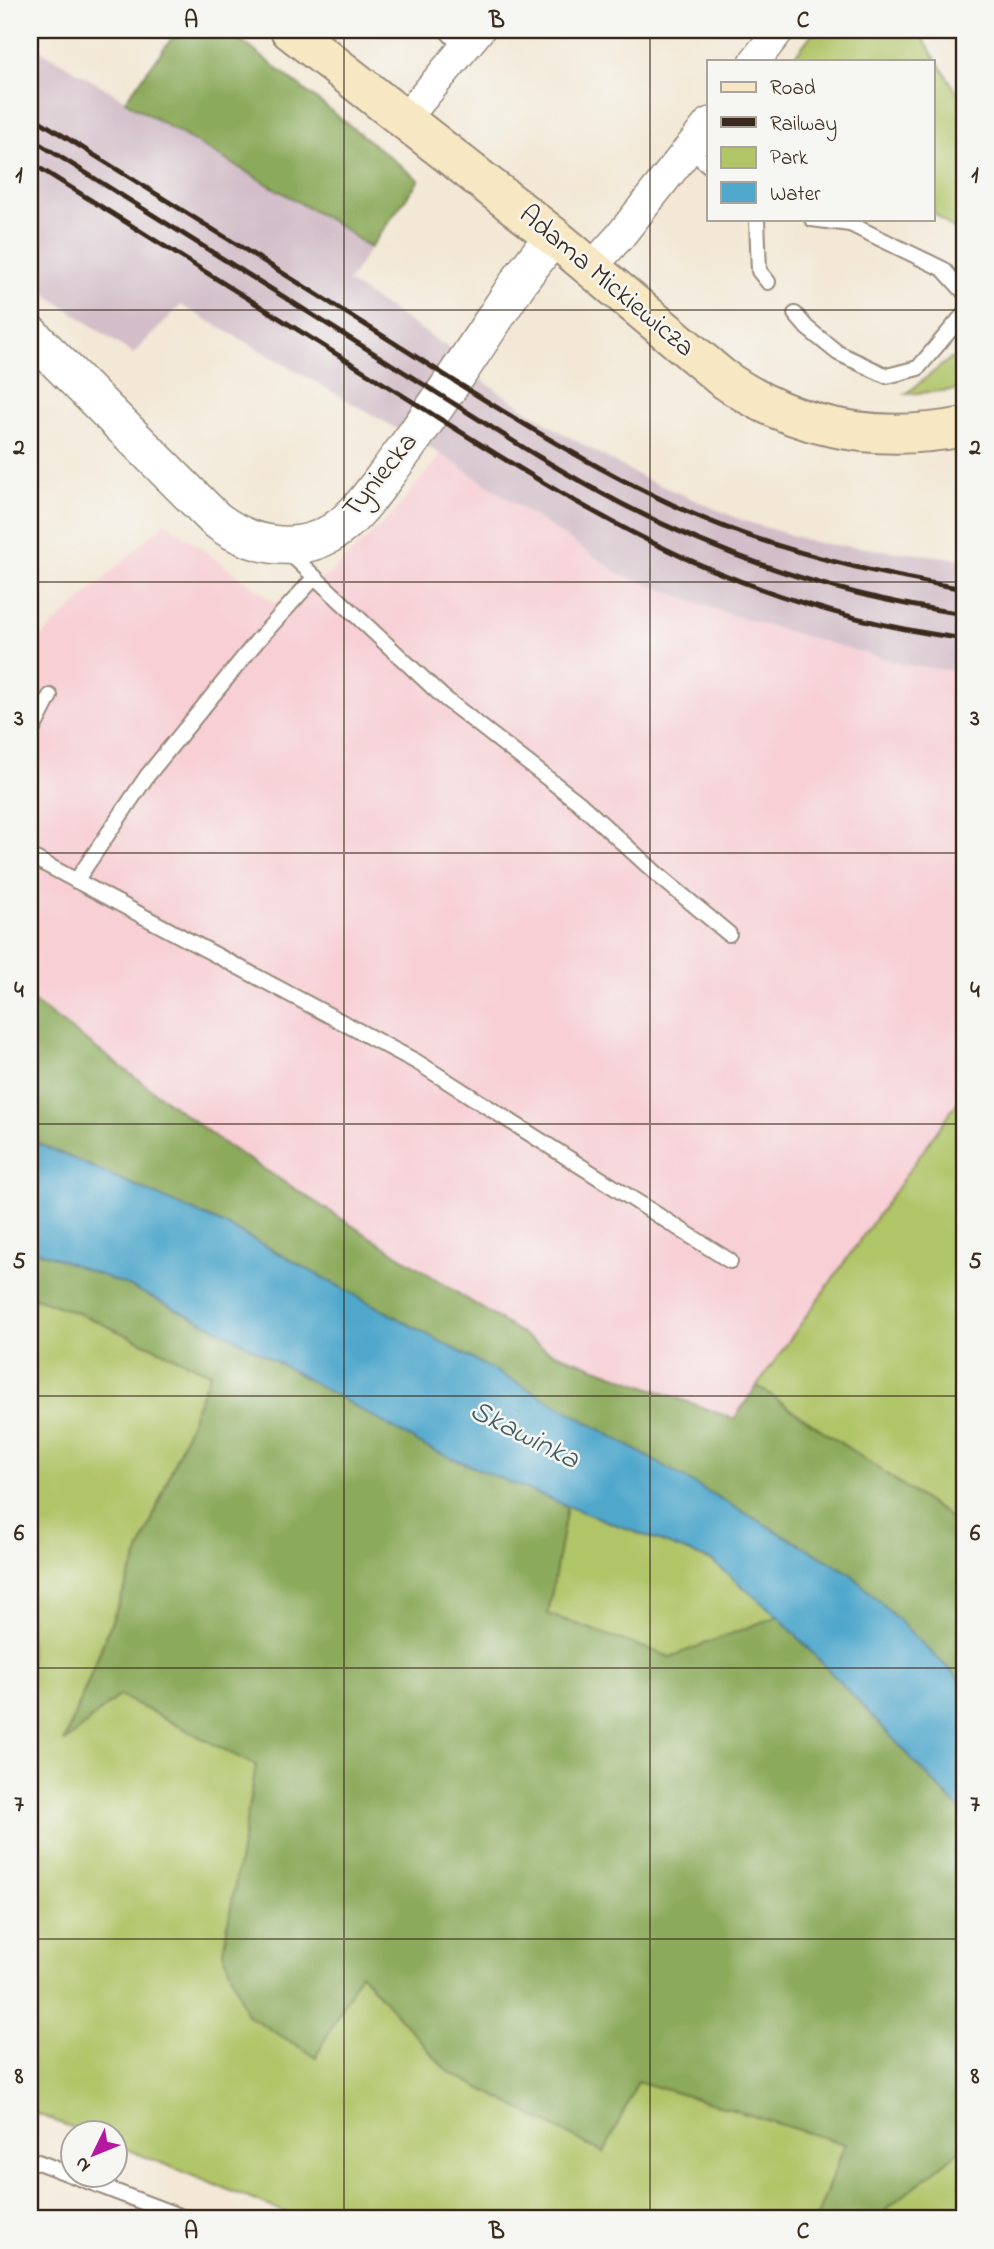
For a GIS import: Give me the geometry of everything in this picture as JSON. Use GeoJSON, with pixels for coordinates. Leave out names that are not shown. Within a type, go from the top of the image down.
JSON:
{"type":"FeatureCollection","features":[{"type":"Feature","properties":{"kind":"main road","name":"Adama Mickiewicza"},"geometry":{"type":"LineString","coordinates":[[289,30],[405,118],[553,236],[721,377],[747,394],[784,414],[822,425],[879,434],[915,434],[964,427]]}},
{"type":"Feature","properties":{"kind":"street"},"geometry":{"type":"LineString","coordinates":[[756,60],[779,30]]}},
{"type":"Feature","properties":{"kind":"street"},"geometry":{"type":"LineString","coordinates":[[405,118],[463,36]]}},
{"type":"Feature","properties":{"kind":"street"},"geometry":{"type":"LineString","coordinates":[[590,268],[699,158],[707,130]]}},
{"type":"Feature","properties":{"kind":"street","name":"Tyniecka"},"geometry":{"type":"LineString","coordinates":[[30,334],[229,530],[262,544],[281,545],[318,539],[347,522],[363,504],[421,428],[520,280],[553,236]]}},
{"type":"Feature","properties":{"kind":"lane"},"geometry":{"type":"LineString","coordinates":[[757,220],[759,271],[768,282]]}},
{"type":"Feature","properties":{"kind":"lane"},"geometry":{"type":"LineString","coordinates":[[820,220],[850,224],[943,269],[964,292]]}},
{"type":"Feature","properties":{"kind":"lane"},"geometry":{"type":"LineString","coordinates":[[795,314],[807,328],[838,353],[887,376],[918,368],[964,314]]}},
{"type":"Feature","properties":{"kind":"lane"},"geometry":{"type":"LineString","coordinates":[[281,545],[443,697],[578,802],[658,875],[729,934]]}},
{"type":"Feature","properties":{"kind":"lane"},"geometry":{"type":"LineString","coordinates":[[76,881],[147,776],[257,641],[315,577]]}},
{"type":"Feature","properties":{"kind":"lane"},"geometry":{"type":"LineString","coordinates":[[30,735],[50,696]]}},
{"type":"Feature","properties":{"kind":"lane"},"geometry":{"type":"LineString","coordinates":[[30,856],[416,1062],[730,1261]]}},
{"type":"Feature","properties":{"kind":"lane"},"geometry":{"type":"LineString","coordinates":[[30,2159],[187,2219]]}},
{"type":"Feature","properties":{"kind":"shaded area"},"geometry":{"type":"Polygon","coordinates":[[[30,44],[343,228],[370,248],[348,282],[478,367],[474,375],[562,433],[643,478],[744,521],[818,543],[964,559],[964,672],[906,665],[731,615],[620,574],[441,454],[181,305],[133,354],[30,283],[30,44]]]}},
{"type":"Feature","properties":{"kind":"shaded area"},"geometry":{"type":"Polygon","coordinates":[[[441,454],[611,568],[731,615],[906,665],[964,672],[964,1093],[734,1419],[547,1350],[226,1145],[30,999],[30,647],[165,522],[276,603],[329,574],[393,514],[441,454]]]}},
{"type":"Feature","properties":{"kind":"green space"},"geometry":{"type":"Polygon","coordinates":[[[178,30],[228,30],[419,180],[370,248],[343,228],[125,101],[178,30]]]}},
{"type":"Feature","properties":{"kind":"green space"},"geometry":{"type":"Polygon","coordinates":[[[815,30],[917,30],[964,103],[964,238],[934,213],[934,60],[792,60],[815,30]]]}},
{"type":"Feature","properties":{"kind":"green space"},"geometry":{"type":"Polygon","coordinates":[[[951,358],[964,368],[964,389],[906,394],[951,358]]]}},
{"type":"Feature","properties":{"kind":"green space"},"geometry":{"type":"Polygon","coordinates":[[[30,999],[226,1145],[547,1350],[734,1419],[757,1386],[964,1527],[964,1684],[851,1574],[563,1408],[228,1226],[30,1140],[30,999]]]}},
{"type":"Feature","properties":{"kind":"green space"},"geometry":{"type":"Polygon","coordinates":[[[964,1093],[964,1527],[757,1386],[964,1093]]]}},
{"type":"Feature","properties":{"kind":"green space"},"geometry":{"type":"Polygon","coordinates":[[[30,1248],[124,1284],[226,1333],[430,1449],[567,1506],[548,1614],[670,1657],[778,1616],[964,1814],[964,2147],[878,2219],[816,2219],[845,2144],[638,2081],[604,2153],[446,2070],[360,1973],[316,2057],[247,2015],[223,1952],[256,1766],[119,1695],[64,1743],[210,1373],[83,1315],[30,1296],[30,1248]]]}},
{"type":"Feature","properties":{"kind":"green space"},"geometry":{"type":"Polygon","coordinates":[[[30,1296],[83,1315],[210,1373],[64,1741],[119,1695],[257,1766],[223,1952],[360,1972],[446,2070],[604,2153],[638,2081],[845,2144],[816,2219],[301,2219],[130,2151],[130,2120],[60,2120],[60,2123],[30,2111],[30,1296]]]}},
{"type":"Feature","properties":{"kind":"green space"},"geometry":{"type":"Polygon","coordinates":[[[567,1506],[712,1561],[778,1616],[670,1658],[548,1614],[567,1506]]]}},
{"type":"Feature","properties":{"kind":"green space"},"geometry":{"type":"Polygon","coordinates":[[[964,2147],[964,2219],[878,2219],[888,2208],[964,2147]]]}},
{"type":"Feature","properties":{"kind":"water","name":"Skawinka"},"geometry":{"type":"Polygon","coordinates":[[[30,1140],[228,1226],[563,1408],[851,1574],[964,1684],[964,1814],[778,1616],[712,1561],[567,1506],[430,1449],[226,1333],[124,1284],[30,1248],[30,1140]]]}},
{"type":"Feature","properties":{"kind":"railway"},"geometry":{"type":"LineString","coordinates":[[30,115],[487,401],[603,470],[684,510],[752,537],[857,568],[964,589]]}},
{"type":"Feature","properties":{"kind":"railway"},"geometry":{"type":"LineString","coordinates":[[30,138],[509,439],[622,504],[704,542],[789,574],[875,598],[964,614]]}},
{"type":"Feature","properties":{"kind":"railway"},"geometry":{"type":"LineString","coordinates":[[30,162],[514,465],[651,542],[726,575],[803,603],[883,624],[964,639]]}}]}
